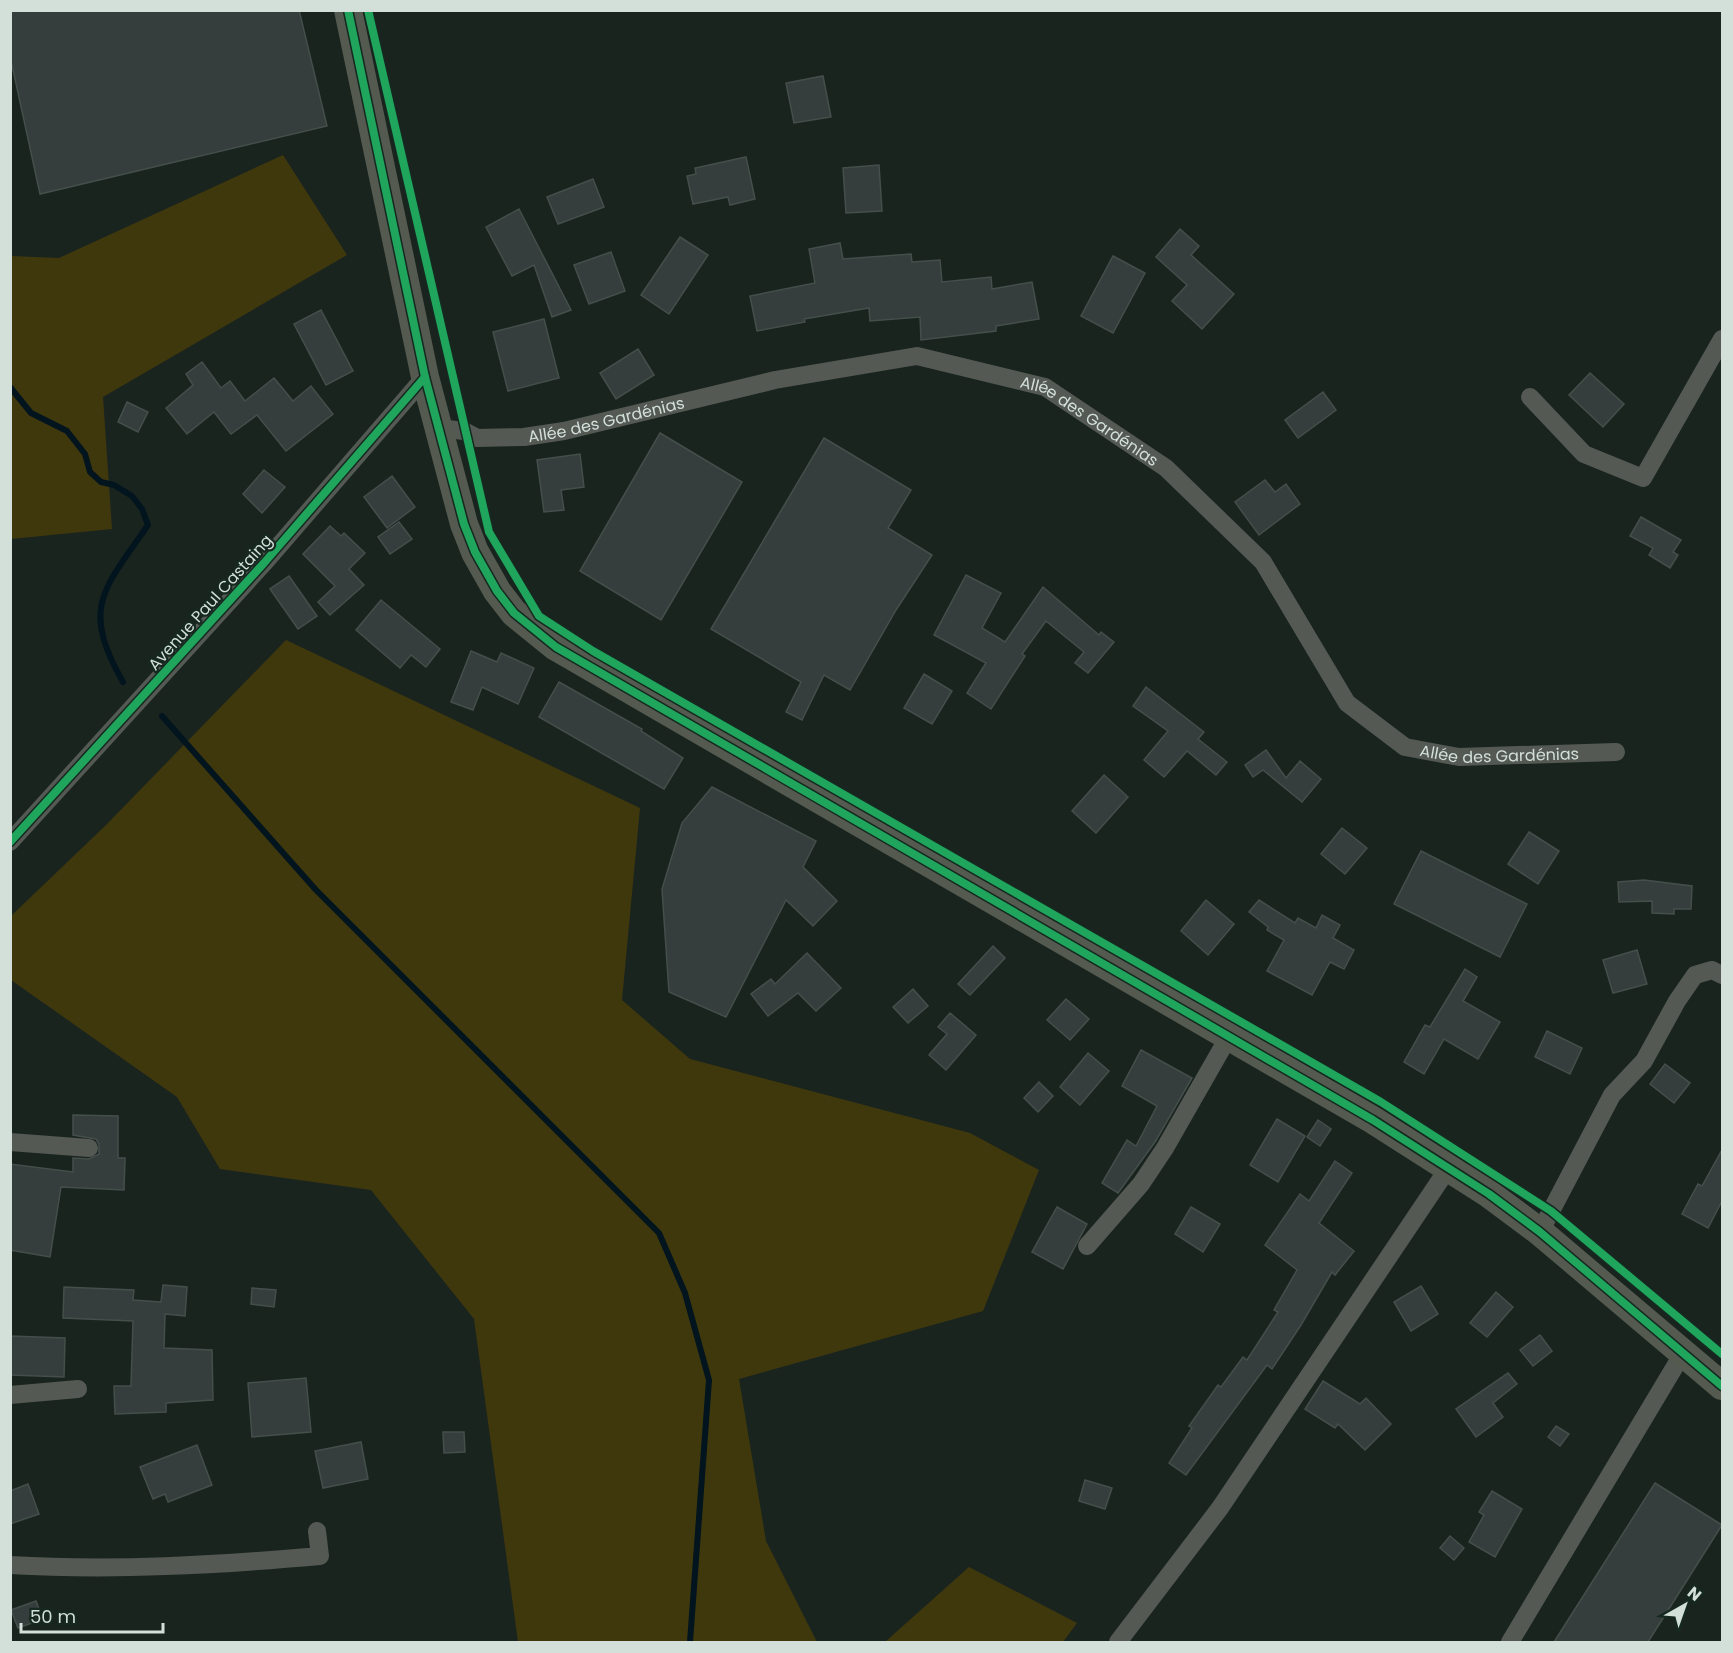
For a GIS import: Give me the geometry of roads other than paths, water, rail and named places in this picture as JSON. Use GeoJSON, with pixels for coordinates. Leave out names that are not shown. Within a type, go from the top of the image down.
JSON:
{"type":"FeatureCollection","features":[{"type":"Feature","properties":{"kind":"main road"},"geometry":{"type":"LineString","coordinates":[[348,10],[425,378],[464,524],[475,552],[497,591],[534,631],[555,647],[1229,1036],[1449,1167],[1540,1232],[1722,1386]]}},
{"type":"Feature","properties":{"kind":"street"},"geometry":{"type":"LineString","coordinates":[[1530,397],[1584,454],[1643,478],[1722,339]]}},
{"type":"Feature","properties":{"kind":"street","name":"Allée des Gardénias"},"geometry":{"type":"LineString","coordinates":[[439,428],[464,431],[477,438],[524,437],[564,431],[775,380],[917,356],[1045,387],[1166,468],[1263,562],[1347,703],[1405,747],[1459,757],[1616,752]]}},
{"type":"Feature","properties":{"kind":"street","name":"Avenue Paul Castaing"},"geometry":{"type":"LineString","coordinates":[[10,842],[264,563],[425,378]]}},
{"type":"Feature","properties":{"kind":"street"},"geometry":{"type":"LineString","coordinates":[[1540,1232],[1612,1095],[1644,1061],[1677,1001],[1695,975],[1712,970],[1722,975]]}},
{"type":"Feature","properties":{"kind":"street"},"geometry":{"type":"LineString","coordinates":[[1087,1246],[1141,1184],[1165,1148],[1229,1036]]}},
{"type":"Feature","properties":{"kind":"street"},"geometry":{"type":"LineString","coordinates":[[10,1142],[89,1148]]}},
{"type":"Feature","properties":{"kind":"street"},"geometry":{"type":"LineString","coordinates":[[1118,1642],[1220,1508],[1449,1167]]}},
{"type":"Feature","properties":{"kind":"street"},"geometry":{"type":"LineString","coordinates":[[1510,1642],[1683,1353]]}},
{"type":"Feature","properties":{"kind":"street"},"geometry":{"type":"LineString","coordinates":[[10,1395],[78,1389]]}},
{"type":"Feature","properties":{"kind":"street"},"geometry":{"type":"LineString","coordinates":[[10,1565],[85,1568],[243,1563],[320,1556],[316,1531]]}},
{"type":"Feature","properties":{"kind":"waterway"},"geometry":{"type":"LineString","coordinates":[[10,387],[31,413],[67,431],[85,454],[90,472],[101,482],[114,485],[132,496],[142,509],[148,525],[109,583],[100,616],[110,656],[123,682]]}},
{"type":"Feature","properties":{"kind":"waterway"},"geometry":{"type":"LineString","coordinates":[[162,716],[316,890],[659,1233],[685,1293],[709,1380],[690,1642]]}}]}
